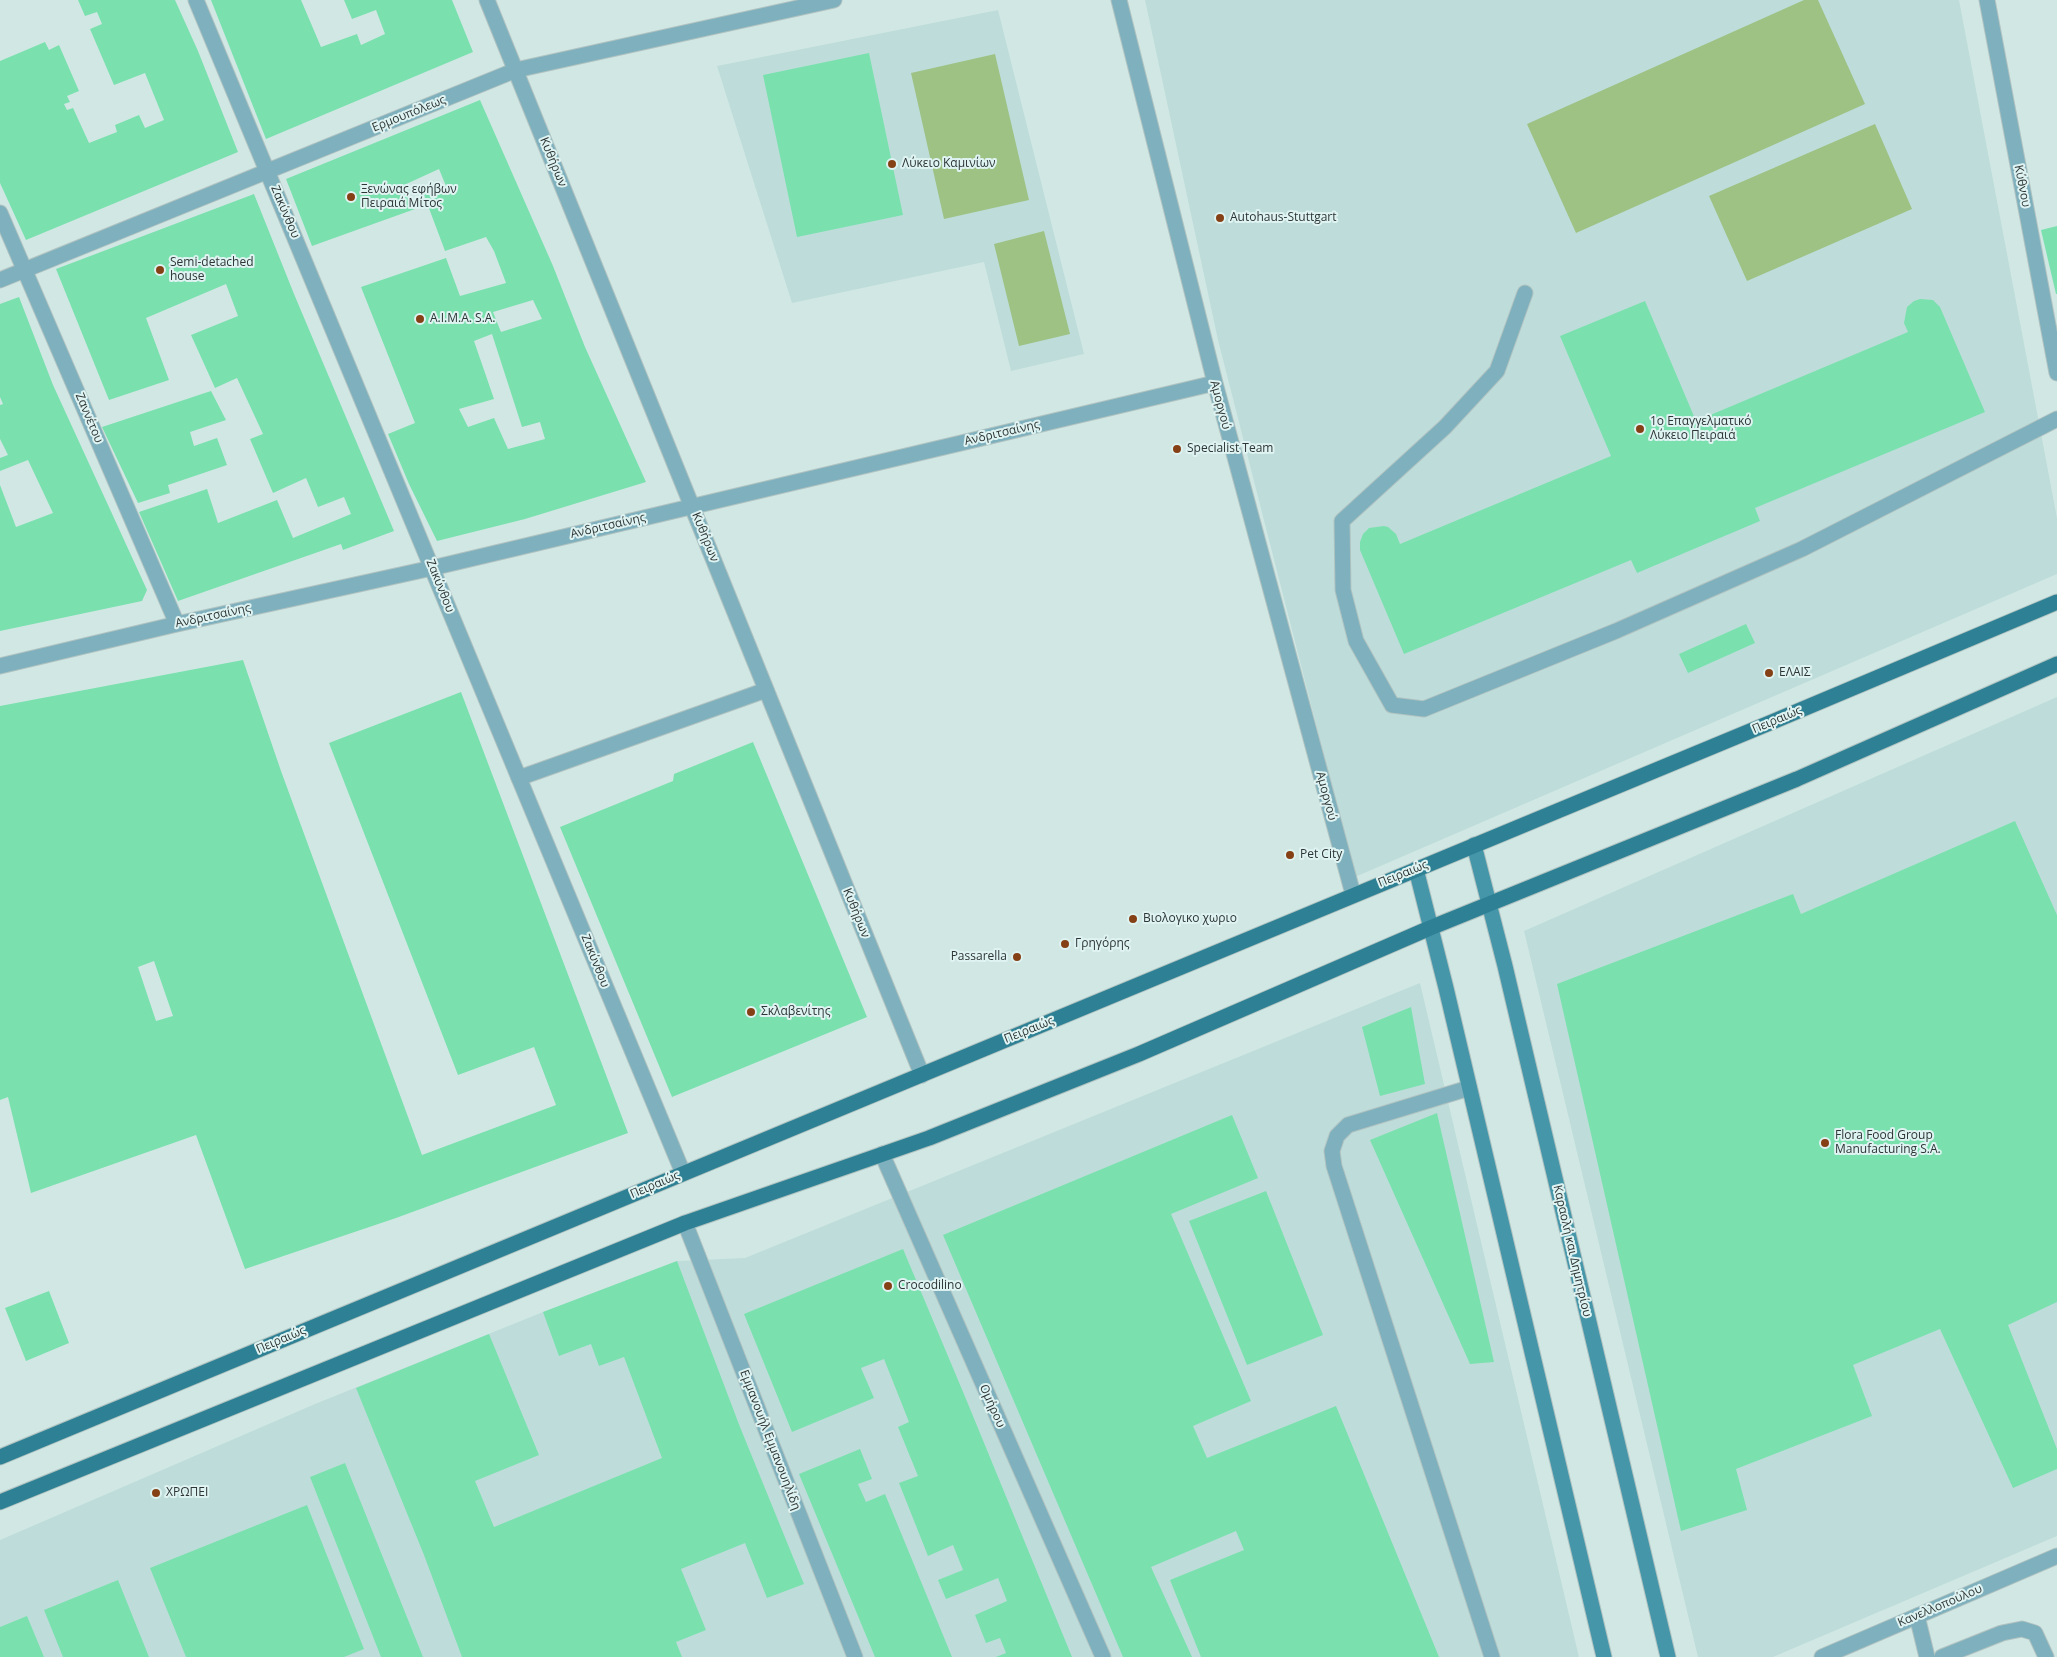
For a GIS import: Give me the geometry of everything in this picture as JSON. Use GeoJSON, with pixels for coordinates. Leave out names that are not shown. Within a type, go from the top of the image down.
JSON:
{"type":"FeatureCollection","features":[{"type":"Feature","properties":{"kind":"main road","name":"Πειραιώς"},"geometry":{"type":"LineString","coordinates":[[0,1456],[922,1075],[2057,602]]}},
{"type":"Feature","properties":{"kind":"main road"},"geometry":{"type":"LineString","coordinates":[[0,1502],[685,1223],[929,1138],[1139,1054],[1430,928],[1797,779],[2057,664]]}},
{"type":"Feature","properties":{"kind":"main road","name":"Καραολή και Δημητρίου"},"geometry":{"type":"LineString","coordinates":[[1474,845],[1505,966],[1668,1657]]}},
{"type":"Feature","properties":{"kind":"main road"},"geometry":{"type":"LineString","coordinates":[[1416,869],[1604,1657]]}},
{"type":"Feature","properties":{"kind":"street","name":"Ζακύνθου"},"geometry":{"type":"LineString","coordinates":[[196,0],[683,1173]]}},
{"type":"Feature","properties":{"kind":"street","name":"Κυθήρων"},"geometry":{"type":"LineString","coordinates":[[488,0],[922,1075]]}},
{"type":"Feature","properties":{"kind":"street","name":"Ερμουπόλεως"},"geometry":{"type":"LineString","coordinates":[[0,280],[516,70],[834,0]]}},
{"type":"Feature","properties":{"kind":"street","name":"Αμοργού"},"geometry":{"type":"LineString","coordinates":[[1119,0],[1215,383],[1353,894]]}},
{"type":"Feature","properties":{"kind":"street","name":"Κύθνου"},"geometry":{"type":"LineString","coordinates":[[1986,0],[2057,373]]}},
{"type":"Feature","properties":{"kind":"street","name":"Ζαννέτου"},"geometry":{"type":"LineString","coordinates":[[0,213],[177,624]]}},
{"type":"Feature","properties":{"kind":"street"},"geometry":{"type":"LineString","coordinates":[[1524,293],[1497,371],[1444,427],[1342,521],[1343,590],[1356,641],[1392,705],[1424,709],[1616,631],[1802,549],[2057,419]]}},
{"type":"Feature","properties":{"kind":"street","name":"Ανδριτσαίνης"},"geometry":{"type":"LineString","coordinates":[[0,666],[177,624],[432,568],[1215,383]]}},
{"type":"Feature","properties":{"kind":"street"},"geometry":{"type":"LineString","coordinates":[[519,778],[766,690]]}},
{"type":"Feature","properties":{"kind":"street"},"geometry":{"type":"LineString","coordinates":[[1469,1088],[1348,1125],[1337,1136],[1332,1151],[1334,1166],[1492,1657]]}},
{"type":"Feature","properties":{"kind":"street","name":"Ομήρου"},"geometry":{"type":"LineString","coordinates":[[882,1154],[1103,1657]]}},
{"type":"Feature","properties":{"kind":"street","name":"Εμμανουήλ Εμμανουηλίδη"},"geometry":{"type":"LineString","coordinates":[[685,1223],[855,1657]]}},
{"type":"Feature","properties":{"kind":"street","name":"Κανελλοπούλου"},"geometry":{"type":"LineString","coordinates":[[1822,1657],[2057,1556]]}},
{"type":"Feature","properties":{"kind":"street"},"geometry":{"type":"LineString","coordinates":[[1917,1616],[1927,1657]]}},
{"type":"Feature","properties":{"kind":"street"},"geometry":{"type":"LineString","coordinates":[[1942,1657],[2002,1633],[2022,1629],[2035,1633],[2046,1657]]}},
{"type":"Feature","properties":{"kind":"shaded area","name":"1ο Επαγγελματικό Λύκειο Πειραιά"},"geometry":{"type":"Polygon","coordinates":[[[1145,0],[1959,0],[2057,518],[2057,574],[1355,877],[1218,340],[1145,0]]]}},
{"type":"Feature","properties":{"kind":"shaded area","name":"Λύκειο Καμινίων"},"geometry":{"type":"Polygon","coordinates":[[[998,10],[1084,354],[1011,371],[984,262],[792,303],[717,66],[998,10]]]}},
{"type":"Feature","properties":{"kind":"shaded area","name":"Flora Food Group Manufacturing S.A."},"geometry":{"type":"Polygon","coordinates":[[[2057,697],[2057,1536],[1773,1657],[1698,1657],[1524,931],[2057,697]]]}},
{"type":"Feature","properties":{"kind":"shaded area"},"geometry":{"type":"Polygon","coordinates":[[[1420,983],[1579,1657],[0,1657],[0,1540],[315,1404],[543,1312],[677,1261],[745,1258],[1420,983]]]}},
{"type":"Feature","properties":{"kind":"green space"},"geometry":{"type":"Polygon","coordinates":[[[1804,0],[1818,0],[1865,104],[1576,233],[1527,124],[1804,0]]]}},
{"type":"Feature","properties":{"kind":"green space"},"geometry":{"type":"Polygon","coordinates":[[[995,54],[1029,200],[944,219],[911,73],[995,54]]]}},
{"type":"Feature","properties":{"kind":"green space"},"geometry":{"type":"Polygon","coordinates":[[[1875,124],[1912,209],[1747,281],[1709,196],[1875,124]]]}},
{"type":"Feature","properties":{"kind":"green space"},"geometry":{"type":"Polygon","coordinates":[[[1044,231],[1070,334],[1019,346],[994,244],[1044,231]]]}},
{"type":"Feature","properties":{"kind":"building"},"geometry":{"type":"Polygon","coordinates":[[[78,0],[175,0],[198,51],[238,152],[26,240],[0,183],[0,61],[45,42],[49,50],[59,45],[79,91],[67,96],[70,102],[64,104],[67,110],[73,108],[89,143],[117,132],[115,125],[139,115],[145,128],[164,120],[145,73],[114,85],[90,29],[102,24],[97,12],[85,16],[78,0]]]}},
{"type":"Feature","properties":{"kind":"building"},"geometry":{"type":"Polygon","coordinates":[[[211,0],[301,0],[321,47],[357,34],[361,45],[385,34],[376,10],[352,19],[344,0],[452,0],[473,52],[266,139],[211,0]]]}},
{"type":"Feature","properties":{"kind":"building"},"geometry":{"type":"Polygon","coordinates":[[[869,53],[903,215],[797,237],[763,75],[869,53]]]}},
{"type":"Feature","properties":{"kind":"building"},"geometry":{"type":"Polygon","coordinates":[[[480,100],[553,266],[585,347],[646,482],[525,519],[437,541],[409,484],[388,434],[415,423],[361,287],[446,258],[460,296],[506,283],[494,251],[486,237],[445,251],[424,195],[446,186],[439,169],[404,185],[415,209],[312,246],[286,179],[480,100]],[[533,300],[493,312],[501,332],[542,319],[533,300]],[[492,334],[474,341],[494,399],[459,409],[468,427],[494,418],[508,449],[545,439],[540,422],[522,427],[492,334]]]}},
{"type":"Feature","properties":{"kind":"building"},"geometry":{"type":"Polygon","coordinates":[[[254,194],[394,531],[343,550],[341,544],[178,601],[139,512],[207,489],[218,523],[277,500],[293,538],[351,514],[344,497],[318,507],[306,478],[273,493],[250,439],[263,434],[237,378],[215,388],[191,335],[238,316],[226,284],[146,318],[169,380],[109,400],[56,269],[254,194]]]}},
{"type":"Feature","properties":{"kind":"building"},"geometry":{"type":"Polygon","coordinates":[[[2057,226],[2057,294],[2056,294],[2041,230],[2057,226]]]}},
{"type":"Feature","properties":{"kind":"building"},"geometry":{"type":"Polygon","coordinates":[[[19,297],[53,385],[147,590],[142,601],[0,631],[0,485],[16,527],[53,513],[28,460],[0,471],[0,458],[8,455],[0,439],[0,405],[3,404],[0,397],[0,304],[19,297]]]}},
{"type":"Feature","properties":{"kind":"building"},"geometry":{"type":"Polygon","coordinates":[[[1920,299],[1933,300],[1940,307],[1985,412],[1755,508],[1760,521],[1637,573],[1631,560],[1404,654],[1360,550],[1363,534],[1369,528],[1388,527],[1396,534],[1400,544],[1611,456],[1560,336],[1645,301],[1696,421],[1908,332],[1904,323],[1907,307],[1920,299]]]}},
{"type":"Feature","properties":{"kind":"building"},"geometry":{"type":"Polygon","coordinates":[[[211,391],[226,420],[190,432],[194,446],[217,438],[227,465],[168,485],[170,493],[138,503],[102,427],[211,391]]]}},
{"type":"Feature","properties":{"kind":"building"},"geometry":{"type":"Polygon","coordinates":[[[1746,624],[1755,643],[1688,673],[1679,654],[1746,624]]]}},
{"type":"Feature","properties":{"kind":"building"},"geometry":{"type":"Polygon","coordinates":[[[243,660],[281,771],[422,1155],[556,1105],[534,1047],[458,1075],[329,743],[461,692],[628,1133],[396,1218],[245,1269],[196,1135],[31,1193],[8,1097],[0,1100],[0,706],[243,660]],[[154,961],[138,967],[156,1021],[173,1016],[154,961]]]}},
{"type":"Feature","properties":{"kind":"building"},"geometry":{"type":"Polygon","coordinates":[[[753,742],[867,1017],[672,1097],[560,827],[673,781],[674,774],[753,742]]]}},
{"type":"Feature","properties":{"kind":"building","name":"Flora Food Group Manufacturing S.A."},"geometry":{"type":"Polygon","coordinates":[[[2015,821],[2057,915],[2057,1302],[2008,1325],[2057,1449],[2057,1469],[2013,1488],[1940,1329],[1853,1365],[1872,1416],[1736,1469],[1747,1510],[1681,1531],[1557,984],[1793,894],[1801,914],[2015,821]]]}},
{"type":"Feature","properties":{"kind":"building"},"geometry":{"type":"Polygon","coordinates":[[[1411,1007],[1425,1084],[1380,1096],[1362,1027],[1411,1007]]]}},
{"type":"Feature","properties":{"kind":"building"},"geometry":{"type":"Polygon","coordinates":[[[1437,1113],[1494,1362],[1470,1364],[1370,1140],[1437,1113]]]}},
{"type":"Feature","properties":{"kind":"building"},"geometry":{"type":"Polygon","coordinates":[[[1232,1115],[1258,1178],[1171,1214],[1251,1401],[1193,1426],[1207,1458],[1336,1406],[1439,1657],[1201,1657],[1170,1580],[1244,1550],[1236,1531],[1151,1567],[1192,1657],[1123,1657],[943,1235],[1232,1115]]]}},
{"type":"Feature","properties":{"kind":"building"},"geometry":{"type":"Polygon","coordinates":[[[1266,1191],[1323,1335],[1247,1365],[1189,1221],[1266,1191]]]}},
{"type":"Feature","properties":{"kind":"building"},"geometry":{"type":"Polygon","coordinates":[[[903,1249],[1072,1657],[996,1657],[1006,1653],[1000,1638],[986,1643],[975,1615],[1007,1601],[998,1578],[946,1599],[938,1580],[963,1570],[953,1545],[928,1556],[899,1483],[918,1476],[898,1427],[909,1422],[884,1359],[861,1368],[874,1398],[792,1432],[744,1314],[903,1249]]]}},
{"type":"Feature","properties":{"kind":"building"},"geometry":{"type":"Polygon","coordinates":[[[677,1261],[740,1427],[804,1584],[767,1598],[745,1543],[681,1569],[706,1630],[676,1642],[682,1657],[462,1657],[424,1555],[356,1388],[489,1334],[539,1455],[475,1481],[494,1527],[662,1458],[624,1357],[599,1366],[591,1344],[559,1356],[543,1312],[677,1261]]]}},
{"type":"Feature","properties":{"kind":"building"},"geometry":{"type":"Polygon","coordinates":[[[49,1291],[69,1343],[26,1361],[5,1308],[49,1291]]]}},
{"type":"Feature","properties":{"kind":"building"},"geometry":{"type":"Polygon","coordinates":[[[860,1449],[872,1479],[858,1484],[866,1502],[885,1494],[952,1657],[875,1657],[799,1474],[860,1449]]]}},
{"type":"Feature","properties":{"kind":"building"},"geometry":{"type":"Polygon","coordinates":[[[345,1463],[423,1657],[381,1657],[310,1477],[345,1463]]]}},
{"type":"Feature","properties":{"kind":"building"},"geometry":{"type":"Polygon","coordinates":[[[307,1505],[364,1649],[344,1657],[186,1657],[150,1568],[307,1505]]]}},
{"type":"Feature","properties":{"kind":"building"},"geometry":{"type":"Polygon","coordinates":[[[118,1580],[149,1657],[63,1657],[44,1610],[118,1580]]]}},
{"type":"Feature","properties":{"kind":"building"},"geometry":{"type":"Polygon","coordinates":[[[27,1616],[44,1657],[0,1657],[0,1627],[27,1616]]]}},
{"type":"Feature","properties":{"kind":"place","name":"Λύκειο Καμινίων"},"geometry":{"type":"Point","coordinates":[892,164]}},
{"type":"Feature","properties":{"kind":"place","name":"Ξενώνας εφήβων Πειραιά Μίτος"},"geometry":{"type":"Point","coordinates":[351,197]}},
{"type":"Feature","properties":{"kind":"place","name":"Autohaus-Stuttgart"},"geometry":{"type":"Point","coordinates":[1220,218]}},
{"type":"Feature","properties":{"kind":"place","name":"Semi-detached house"},"geometry":{"type":"Point","coordinates":[160,270]}},
{"type":"Feature","properties":{"kind":"place","name":"A.I.M.A. S.A."},"geometry":{"type":"Point","coordinates":[420,319]}},
{"type":"Feature","properties":{"kind":"place","name":"1ο Επαγγελματικό Λύκειο Πειραιά"},"geometry":{"type":"Point","coordinates":[1640,429]}},
{"type":"Feature","properties":{"kind":"place","name":"Specialist Team"},"geometry":{"type":"Point","coordinates":[1177,449]}},
{"type":"Feature","properties":{"kind":"place","name":"ΕΛΑΙΣ"},"geometry":{"type":"Point","coordinates":[1769,673]}},
{"type":"Feature","properties":{"kind":"place","name":"Pet City"},"geometry":{"type":"Point","coordinates":[1290,855]}},
{"type":"Feature","properties":{"kind":"place","name":"Βιολογικο χωριο"},"geometry":{"type":"Point","coordinates":[1133,919]}},
{"type":"Feature","properties":{"kind":"place","name":"Γρηγόρης"},"geometry":{"type":"Point","coordinates":[1065,944]}},
{"type":"Feature","properties":{"kind":"place","name":"Passarella"},"geometry":{"type":"Point","coordinates":[1017,957]}},
{"type":"Feature","properties":{"kind":"place","name":"Σκλαβενίτης"},"geometry":{"type":"Point","coordinates":[751,1012]}},
{"type":"Feature","properties":{"kind":"place","name":"Flora Food Group Manufacturing S.A."},"geometry":{"type":"Point","coordinates":[1825,1143]}},
{"type":"Feature","properties":{"kind":"place","name":"Crocodilino"},"geometry":{"type":"Point","coordinates":[888,1286]}},
{"type":"Feature","properties":{"kind":"place","name":"ΧΡΩΠΕΙ"},"geometry":{"type":"Point","coordinates":[156,1493]}}]}
